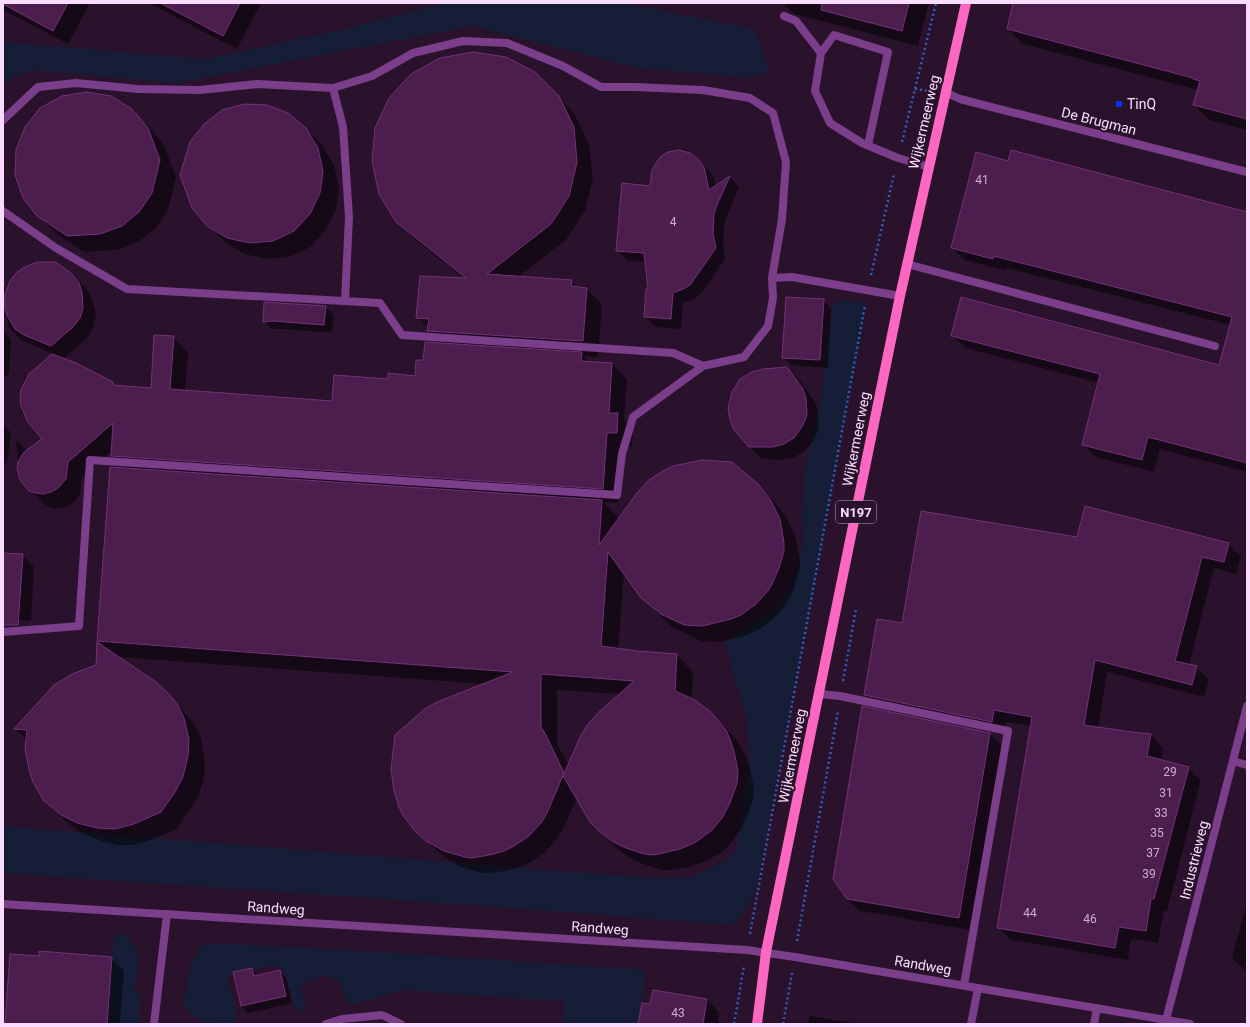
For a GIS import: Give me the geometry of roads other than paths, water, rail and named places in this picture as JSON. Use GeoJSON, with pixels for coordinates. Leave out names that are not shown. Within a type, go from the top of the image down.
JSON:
{"type":"FeatureCollection","features":[{"type":"Feature","properties":{"kind":"main road","name":"Wijkermeerweg"},"geometry":{"type":"LineString","coordinates":[[757,1024],[766,952],[900,296],[966,3]]}},
{"type":"Feature","properties":{"kind":"street"},"geometry":{"type":"LineString","coordinates":[[784,16],[796,22],[821,53]]}},
{"type":"Feature","properties":{"kind":"street"},"geometry":{"type":"LineString","coordinates":[[868,145],[888,52],[834,35],[821,53],[815,91],[830,124],[862,143],[898,158],[929,167]]}},
{"type":"Feature","properties":{"kind":"street"},"geometry":{"type":"LineString","coordinates":[[3,120],[38,87],[76,82],[138,89],[200,90],[257,84],[333,88],[372,76],[413,53],[463,41],[507,43],[563,66],[601,87],[634,86],[703,90],[750,98],[773,113],[786,162],[782,219],[772,278],[773,298],[768,326],[744,357],[704,366],[633,417],[622,454],[617,495],[90,460],[78,626],[3,632]]}},
{"type":"Feature","properties":{"kind":"street"},"geometry":{"type":"LineString","coordinates":[[333,88],[343,127],[349,217],[344,302]]}},
{"type":"Feature","properties":{"kind":"street","name":"De Brugman"},"geometry":{"type":"LineString","coordinates":[[945,92],[960,100],[1247,172]]}},
{"type":"Feature","properties":{"kind":"street"},"geometry":{"type":"LineString","coordinates":[[3,211],[56,248],[127,289],[380,304],[402,335],[673,354],[704,366]]}},
{"type":"Feature","properties":{"kind":"street"},"geometry":{"type":"LineString","coordinates":[[907,264],[1215,346]]}},
{"type":"Feature","properties":{"kind":"street"},"geometry":{"type":"LineString","coordinates":[[772,278],[792,277],[900,296]]}},
{"type":"Feature","properties":{"kind":"street"},"geometry":{"type":"LineString","coordinates":[[819,694],[840,696],[1008,731],[964,985]]}},
{"type":"Feature","properties":{"kind":"street","name":"Industrieweg"},"geometry":{"type":"LineString","coordinates":[[1166,1020],[1247,706]]}},
{"type":"Feature","properties":{"kind":"street"},"geometry":{"type":"LineString","coordinates":[[1233,761],[1247,765]]}},
{"type":"Feature","properties":{"kind":"street","name":"Randweg"},"geometry":{"type":"LineString","coordinates":[[3,904],[747,950],[964,985],[1190,1024]]}},
{"type":"Feature","properties":{"kind":"street"},"geometry":{"type":"LineString","coordinates":[[154,1024],[167,914]]}},
{"type":"Feature","properties":{"kind":"street"},"geometry":{"type":"LineString","coordinates":[[971,1024],[978,988]]}},
{"type":"Feature","properties":{"kind":"street"},"geometry":{"type":"LineString","coordinates":[[1094,1024],[1097,1008]]}},
{"type":"Feature","properties":{"kind":"street"},"geometry":{"type":"LineString","coordinates":[[326,1024],[342,1019],[382,1015],[401,1024]]}},
{"type":"Feature","properties":{"kind":"place","name":"TinQ"},"geometry":{"type":"Point","coordinates":[1119,104]}}]}
